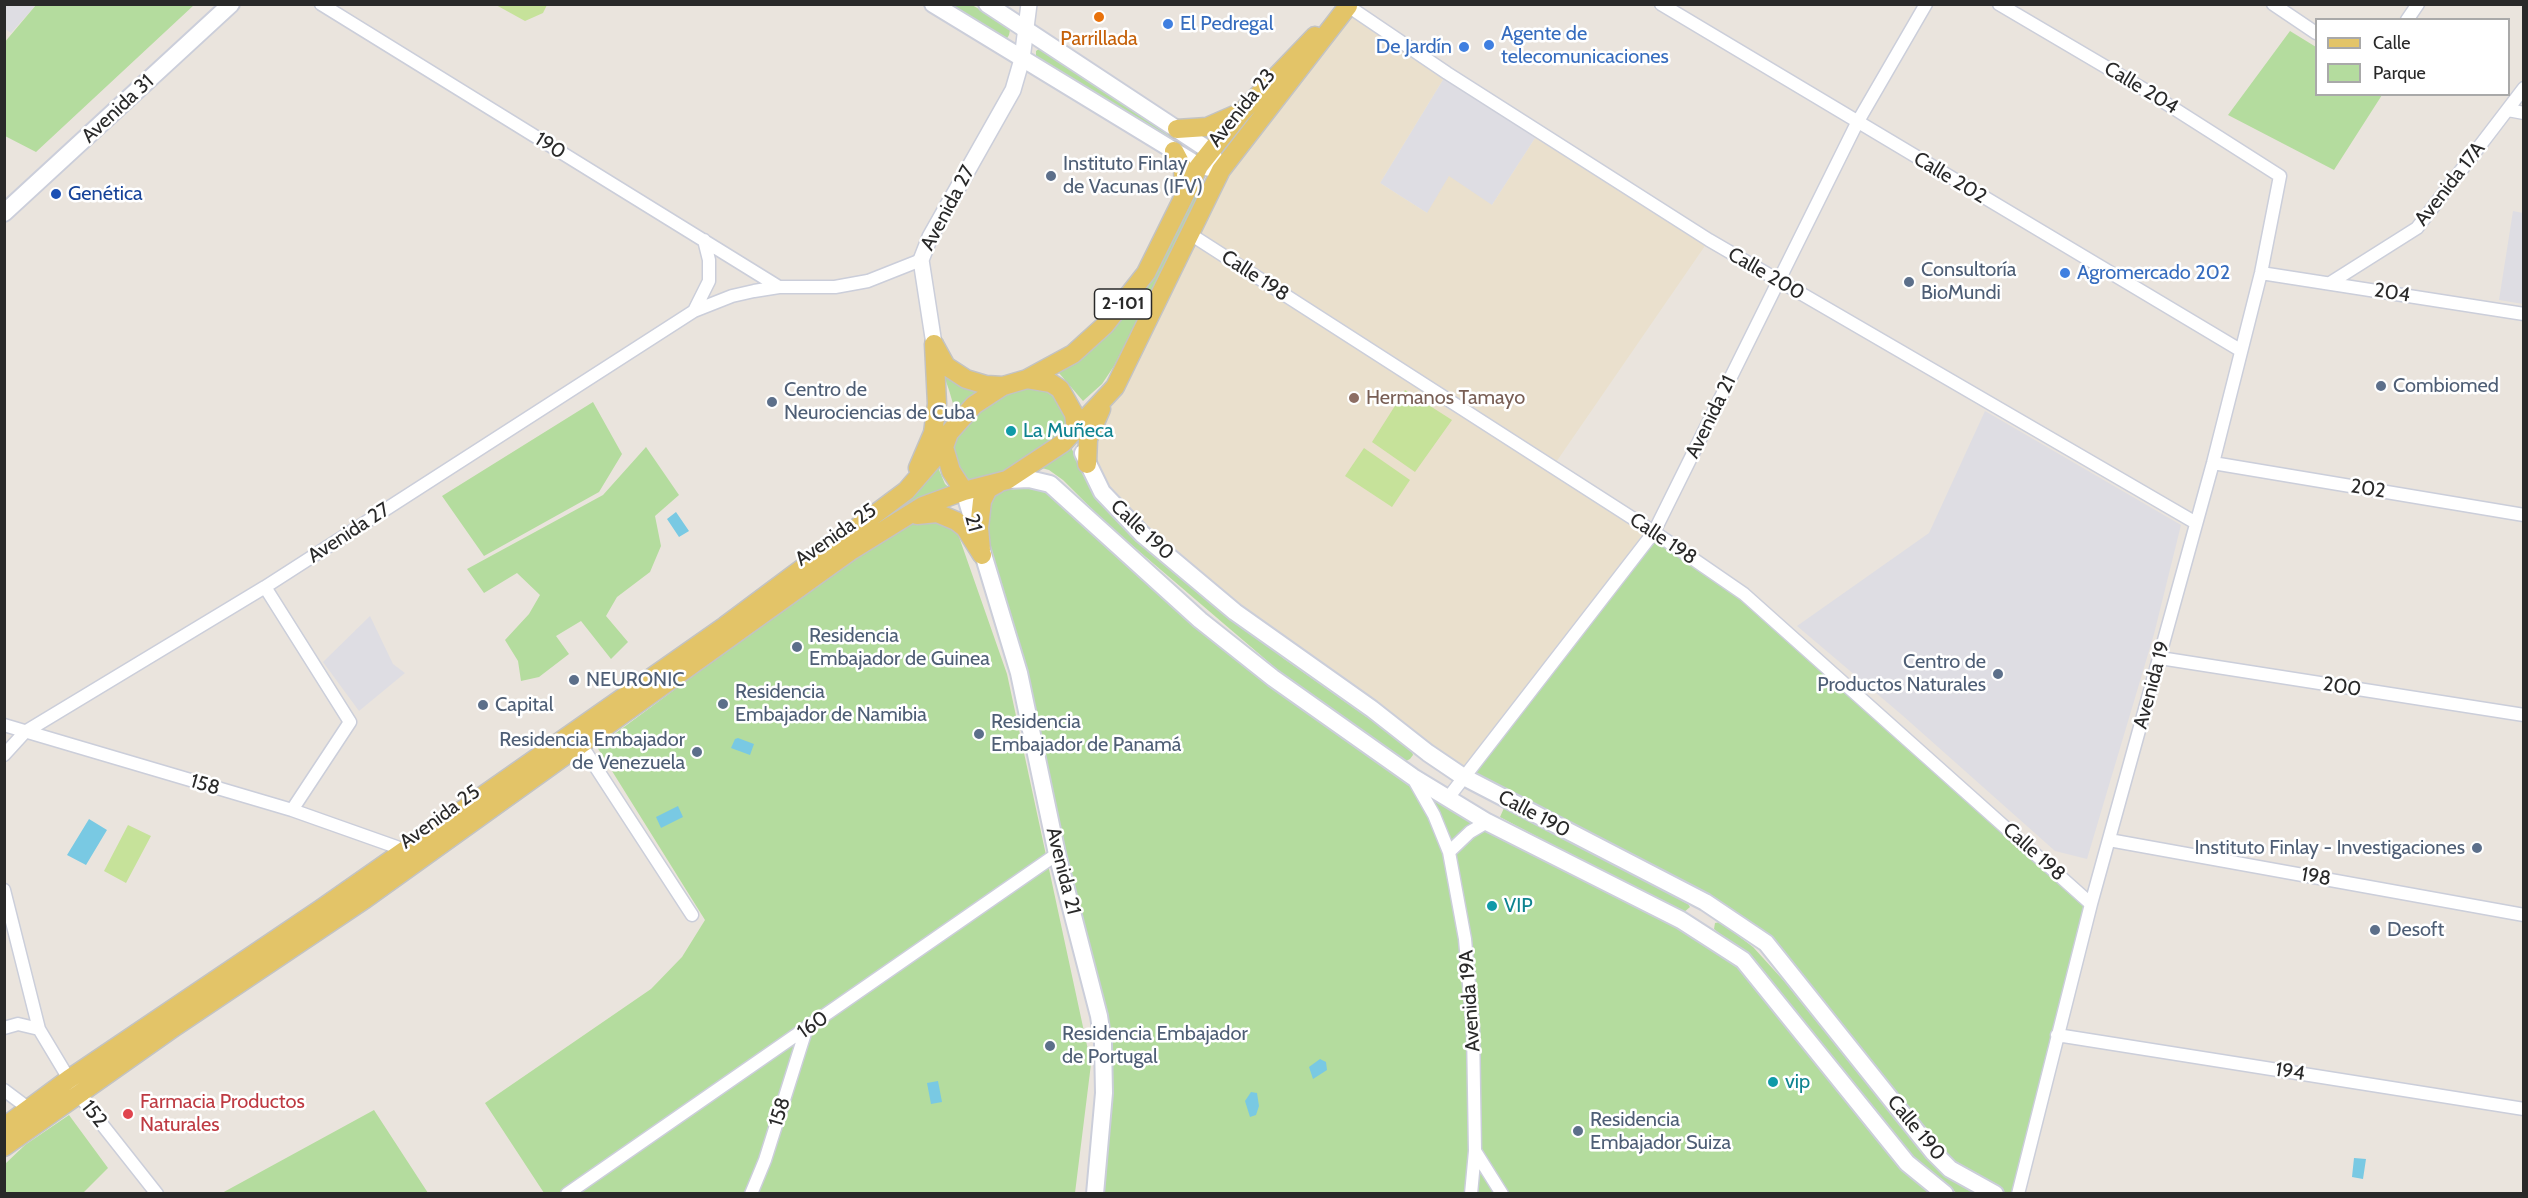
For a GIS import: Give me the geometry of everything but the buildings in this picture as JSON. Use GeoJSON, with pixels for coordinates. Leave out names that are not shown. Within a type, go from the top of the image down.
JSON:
{"type":"FeatureCollection","features":[{"type":"Feature","properties":{"kind":"main road","name":"Avenida 31"},"geometry":{"type":"LineString","coordinates":[[4,213],[231,4]]}},
{"type":"Feature","properties":{"kind":"main road"},"geometry":{"type":"LineString","coordinates":[[933,4],[1199,166],[1221,170]]}},
{"type":"Feature","properties":{"kind":"main road"},"geometry":{"type":"LineString","coordinates":[[987,4],[1210,151],[1221,170]]}},
{"type":"Feature","properties":{"kind":"main road","name":"Avenida 23"},"geometry":{"type":"LineString","coordinates":[[1027,379],[1073,354],[1105,325],[1146,273],[1199,166],[1210,151],[1289,61],[1349,5]]}},
{"type":"Feature","properties":{"kind":"main road","name":"Avenida 23"},"geometry":{"type":"LineString","coordinates":[[1076,430],[1115,387],[1221,170],[1349,5]]}},
{"type":"Feature","properties":{"kind":"main road"},"geometry":{"type":"LineString","coordinates":[[1177,129],[1208,127],[1241,113]]}},
{"type":"Feature","properties":{"kind":"main road"},"geometry":{"type":"LineString","coordinates":[[1174,151],[1183,168],[1184,198]]}},
{"type":"Feature","properties":{"kind":"main road"},"geometry":{"type":"LineString","coordinates":[[934,344],[946,366],[966,379],[986,385],[1003,386]]}},
{"type":"Feature","properties":{"kind":"main road"},"geometry":{"type":"LineString","coordinates":[[934,344],[951,471],[964,491],[1002,482]]}},
{"type":"Feature","properties":{"kind":"main road"},"geometry":{"type":"LineString","coordinates":[[906,491],[933,433],[937,404],[934,344]]}},
{"type":"Feature","properties":{"kind":"main road"},"geometry":{"type":"LineString","coordinates":[[946,440],[974,405],[1003,386],[1027,379],[1060,388],[1074,414],[1076,430],[1064,443],[988,489],[982,501],[979,528],[982,555]]}},
{"type":"Feature","properties":{"kind":"main road"},"geometry":{"type":"LineString","coordinates":[[1087,464],[1088,440],[1101,409],[1115,387]]}},
{"type":"Feature","properties":{"kind":"main road","name":"Calle 190"},"geometry":{"type":"LineString","coordinates":[[1076,430],[1087,464],[1102,492],[1151,542],[1235,612],[1462,776],[1705,902],[1766,943],[1939,1158],[1950,1169],[1995,1194]]}},
{"type":"Feature","properties":{"kind":"main road","name":"Avenida 25"},"geometry":{"type":"LineString","coordinates":[[4,1147],[74,1086],[708,638],[906,491],[946,440]]}},
{"type":"Feature","properties":{"kind":"main road","name":"Calle 190"},"geometry":{"type":"LineString","coordinates":[[1002,482],[1029,478],[1050,484],[1209,627],[1273,678],[1413,777],[1487,822],[1692,927],[1743,960],[1907,1163],[1945,1194]]}},
{"type":"Feature","properties":{"kind":"main road","name":"Avenida 25"},"geometry":{"type":"LineString","coordinates":[[4,1127],[28,1108],[74,1086],[365,899],[580,743],[900,518],[923,506],[964,491]]}},
{"type":"Feature","properties":{"kind":"main road","name":"21"},"geometry":{"type":"LineString","coordinates":[[964,491],[982,555]]}},
{"type":"Feature","properties":{"kind":"main road"},"geometry":{"type":"LineString","coordinates":[[900,518],[927,513],[947,516],[965,528],[982,555]]}},
{"type":"Feature","properties":{"kind":"main road","name":"Avenida 21"},"geometry":{"type":"LineString","coordinates":[[982,555],[1005,621],[1019,673],[1057,854],[1103,1042],[1104,1093],[1095,1194]]}},
{"type":"Feature","properties":{"kind":"main road"},"geometry":{"type":"LineString","coordinates":[[1413,777],[1428,753]]}},
{"type":"Feature","properties":{"kind":"main road"},"geometry":{"type":"LineString","coordinates":[[1487,822],[1502,797]]}},
{"type":"Feature","properties":{"kind":"main road"},"geometry":{"type":"LineString","coordinates":[[1692,927],[1705,902]]}},
{"type":"Feature","properties":{"kind":"street","name":"190"},"geometry":{"type":"LineString","coordinates":[[321,4],[779,287]]}},
{"type":"Feature","properties":{"kind":"street","name":"Avenida 27"},"geometry":{"type":"LineString","coordinates":[[4,755],[25,732],[266,587],[694,311],[732,296],[779,287],[835,287],[868,281],[921,260],[930,237],[1013,90],[1022,59],[1029,4]]}},
{"type":"Feature","properties":{"kind":"street","name":"Calle 202"},"geometry":{"type":"LineString","coordinates":[[1660,4],[2240,350]]}},
{"type":"Feature","properties":{"kind":"street","name":"Avenida 21"},"geometry":{"type":"LineString","coordinates":[[1448,798],[1462,776],[1654,532],[1857,123],[1926,4]]}},
{"type":"Feature","properties":{"kind":"street","name":"Calle 204"},"geometry":{"type":"LineString","coordinates":[[1999,4],[2145,90],[2280,176]]}},
{"type":"Feature","properties":{"kind":"street"},"geometry":{"type":"LineString","coordinates":[[2272,4],[2315,32]]}},
{"type":"Feature","properties":{"kind":"street"},"geometry":{"type":"LineString","coordinates":[[2408,18],[2418,4]]}},
{"type":"Feature","properties":{"kind":"street","name":"Calle 200"},"geometry":{"type":"LineString","coordinates":[[1349,5],[1529,127],[1778,281],[2196,523]]}},
{"type":"Feature","properties":{"kind":"street","name":"Avenida 17A"},"geometry":{"type":"LineString","coordinates":[[2330,283],[2417,228],[2523,88]]}},
{"type":"Feature","properties":{"kind":"street"},"geometry":{"type":"LineString","coordinates":[[2508,110],[2523,113]]}},
{"type":"Feature","properties":{"kind":"street","name":"Avenida 19"},"geometry":{"type":"LineString","coordinates":[[2018,1194],[2091,903],[2213,463],[2261,273],[2280,176]]}},
{"type":"Feature","properties":{"kind":"street","name":"Calle 198"},"geometry":{"type":"LineString","coordinates":[[1190,234],[1654,532],[1744,594],[2091,903]]}},
{"type":"Feature","properties":{"kind":"street"},"geometry":{"type":"LineString","coordinates":[[694,311],[709,281],[709,260],[704,240]]}},
{"type":"Feature","properties":{"kind":"street"},"geometry":{"type":"LineString","coordinates":[[921,260],[934,344]]}},
{"type":"Feature","properties":{"kind":"street","name":"204"},"geometry":{"type":"LineString","coordinates":[[2261,273],[2523,314]]}},
{"type":"Feature","properties":{"kind":"street","name":"202"},"geometry":{"type":"LineString","coordinates":[[2213,463],[2523,515]]}},
{"type":"Feature","properties":{"kind":"street"},"geometry":{"type":"LineString","coordinates":[[266,587],[350,722],[292,810]]}},
{"type":"Feature","properties":{"kind":"street","name":"200"},"geometry":{"type":"LineString","coordinates":[[2160,658],[2523,715]]}},
{"type":"Feature","properties":{"kind":"street","name":"158"},"geometry":{"type":"LineString","coordinates":[[4,725],[292,810],[405,850]]}},
{"type":"Feature","properties":{"kind":"street"},"geometry":{"type":"LineString","coordinates":[[580,743],[692,915]]}},
{"type":"Feature","properties":{"kind":"street","name":"Avenida 19A"},"geometry":{"type":"LineString","coordinates":[[1413,777],[1434,815],[1449,852],[1466,939],[1473,1029],[1475,1151],[1471,1194]]}},
{"type":"Feature","properties":{"kind":"street"},"geometry":{"type":"LineString","coordinates":[[1449,852],[1470,832],[1487,822]]}},
{"type":"Feature","properties":{"kind":"street","name":"198"},"geometry":{"type":"LineString","coordinates":[[2109,840],[2523,915]]}},
{"type":"Feature","properties":{"kind":"street","name":"160"},"geometry":{"type":"LineString","coordinates":[[567,1194],[1057,854]]}},
{"type":"Feature","properties":{"kind":"street","name":"152"},"geometry":{"type":"LineString","coordinates":[[4,890],[39,1029],[74,1086],[157,1194]]}},
{"type":"Feature","properties":{"kind":"street"},"geometry":{"type":"LineString","coordinates":[[4,1028],[18,1023],[39,1029]]}},
{"type":"Feature","properties":{"kind":"street","name":"158"},"geometry":{"type":"LineString","coordinates":[[751,1194],[765,1160],[806,1030]]}},
{"type":"Feature","properties":{"kind":"street","name":"194"},"geometry":{"type":"LineString","coordinates":[[2057,1035],[2523,1109]]}},
{"type":"Feature","properties":{"kind":"street"},"geometry":{"type":"LineString","coordinates":[[4,1090],[28,1108]]}},
{"type":"Feature","properties":{"kind":"street"},"geometry":{"type":"LineString","coordinates":[[1475,1151],[1502,1194]]}},
{"type":"Feature","properties":{"kind":"shaded area"},"geometry":{"type":"Polygon","coordinates":[[[5,5],[36,5],[11,33],[5,29],[5,5]]]}},
{"type":"Feature","properties":{"kind":"shaded area","name":"Hermanos Tamayo"},"geometry":{"type":"Polygon","coordinates":[[[1348,6],[1447,73],[1380,183],[1427,213],[1449,176],[1492,205],[1539,132],[1709,240],[1552,468],[1654,532],[1462,776],[1235,612],[1102,492],[1088,439],[1221,170],[1348,6]]]}},
{"type":"Feature","properties":{"kind":"shaded area"},"geometry":{"type":"Polygon","coordinates":[[[1447,73],[1539,132],[1492,205],[1427,213],[1380,183],[1447,73]]]}},
{"type":"Feature","properties":{"kind":"shaded area"},"geometry":{"type":"Polygon","coordinates":[[[2513,211],[2523,213],[2523,304],[2499,300],[2513,211]]]}},
{"type":"Feature","properties":{"kind":"shaded area","name":"Centro de Productos Naturales"},"geometry":{"type":"Polygon","coordinates":[[[1985,411],[2181,525],[2154,634],[2087,859],[2055,851],[1902,715],[1797,626],[1929,533],[1985,411]]]}},
{"type":"Feature","properties":{"kind":"shaded area"},"geometry":{"type":"Polygon","coordinates":[[[370,616],[393,664],[405,673],[359,711],[323,662],[370,616]]]}},
{"type":"Feature","properties":{"kind":"green space"},"geometry":{"type":"Polygon","coordinates":[[[36,5],[194,5],[36,152],[5,136],[4,43],[36,5]]]}},
{"type":"Feature","properties":{"kind":"green space"},"geometry":{"type":"Polygon","coordinates":[[[496,5],[547,5],[543,13],[525,21],[496,5]]]}},
{"type":"Feature","properties":{"kind":"green space"},"geometry":{"type":"Polygon","coordinates":[[[944,5],[972,5],[1005,24],[1010,30],[1009,35],[1006,40],[944,5]]]}},
{"type":"Feature","properties":{"kind":"green space"},"geometry":{"type":"Polygon","coordinates":[[[2290,31],[2315,46],[2315,96],[2381,96],[2334,170],[2228,115],[2290,31]]]}},
{"type":"Feature","properties":{"kind":"green space"},"geometry":{"type":"Polygon","coordinates":[[[1043,46],[1196,148],[1195,152],[1192,155],[1036,58],[1036,51],[1043,46]]]}},
{"type":"Feature","properties":{"kind":"green space"},"geometry":{"type":"Polygon","coordinates":[[[1198,181],[1203,181],[1206,186],[1114,366],[1102,384],[1083,401],[1059,373],[1074,362],[1198,181]]]}},
{"type":"Feature","properties":{"kind":"green space"},"geometry":{"type":"Polygon","coordinates":[[[942,370],[981,391],[956,414],[949,390],[942,370]]]}},
{"type":"Feature","properties":{"kind":"green space"},"geometry":{"type":"Polygon","coordinates":[[[1015,388],[1040,388],[1060,401],[1066,418],[1063,431],[1056,440],[1017,466],[991,479],[976,481],[965,478],[952,456],[953,442],[965,424],[987,402],[1015,388]]]}},
{"type":"Feature","properties":{"kind":"green space"},"geometry":{"type":"Polygon","coordinates":[[[1405,390],[1452,420],[1415,472],[1372,442],[1405,390]]]}},
{"type":"Feature","properties":{"kind":"green space"},"geometry":{"type":"Polygon","coordinates":[[[593,402],[622,454],[599,492],[484,556],[442,496],[593,402]]]}},
{"type":"Feature","properties":{"kind":"green space"},"geometry":{"type":"Polygon","coordinates":[[[1070,445],[1094,496],[1140,540],[1283,658],[1411,748],[1413,755],[1410,759],[1404,762],[1292,682],[1106,523],[1063,480],[1049,470],[1038,467],[1070,445]]]}},
{"type":"Feature","properties":{"kind":"green space"},"geometry":{"type":"Polygon","coordinates":[[[646,447],[679,495],[655,516],[661,546],[650,572],[617,597],[606,616],[628,642],[611,659],[581,621],[556,636],[569,654],[539,677],[521,681],[518,661],[505,640],[529,614],[540,595],[517,573],[484,593],[467,569],[603,495],[646,447]]]}},
{"type":"Feature","properties":{"kind":"green space"},"geometry":{"type":"Polygon","coordinates":[[[1364,448],[1410,480],[1392,507],[1345,476],[1364,448]]]}},
{"type":"Feature","properties":{"kind":"green space"},"geometry":{"type":"Polygon","coordinates":[[[937,465],[945,484],[951,489],[927,496],[875,522],[937,465]]]}},
{"type":"Feature","properties":{"kind":"green space"},"geometry":{"type":"Polygon","coordinates":[[[1050,484],[1200,620],[1413,777],[1743,960],[1907,1163],[1945,1193],[1095,1193],[1103,1043],[982,555],[988,489],[1050,484]]]}},
{"type":"Feature","properties":{"kind":"green space"},"geometry":{"type":"Polygon","coordinates":[[[925,520],[945,523],[958,534],[1007,674],[1091,1064],[1075,1193],[544,1193],[485,1103],[651,989],[682,957],[705,920],[597,747],[877,540],[908,522],[925,520]]]}},
{"type":"Feature","properties":{"kind":"green space"},"geometry":{"type":"Polygon","coordinates":[[[1654,532],[1744,594],[2091,904],[2018,1193],[1995,1193],[1950,1169],[1766,943],[1462,776],[1654,532]]]}},
{"type":"Feature","properties":{"kind":"green space"},"geometry":{"type":"Polygon","coordinates":[[[1504,808],[1509,808],[1690,907],[1683,913],[1677,911],[1500,817],[1504,808]]]}},
{"type":"Feature","properties":{"kind":"green space"},"geometry":{"type":"Polygon","coordinates":[[[128,825],[151,836],[126,883],[104,871],[128,825]]]}},
{"type":"Feature","properties":{"kind":"green space"},"geometry":{"type":"Polygon","coordinates":[[[1720,922],[1753,947],[1784,981],[1903,1129],[1934,1162],[1955,1181],[1978,1193],[1957,1193],[1928,1172],[1895,1137],[1813,1032],[1751,959],[1714,929],[1715,923],[1720,922]]]}},
{"type":"Feature","properties":{"kind":"green space"},"geometry":{"type":"Polygon","coordinates":[[[374,1110],[428,1193],[222,1193],[374,1110]]]}},
{"type":"Feature","properties":{"kind":"green space"},"geometry":{"type":"Polygon","coordinates":[[[69,1115],[108,1168],[83,1193],[5,1193],[5,1164],[25,1145],[69,1115]]]}},
{"type":"Feature","properties":{"kind":"water"},"geometry":{"type":"Polygon","coordinates":[[[676,512],[689,531],[679,537],[667,519],[676,512]]]}},
{"type":"Feature","properties":{"kind":"water"},"geometry":{"type":"Polygon","coordinates":[[[735,739],[754,744],[750,755],[731,748],[735,739]]]}},
{"type":"Feature","properties":{"kind":"water"},"geometry":{"type":"Polygon","coordinates":[[[678,806],[683,817],[661,828],[656,817],[678,806]]]}},
{"type":"Feature","properties":{"kind":"water"},"geometry":{"type":"Polygon","coordinates":[[[89,819],[107,830],[86,865],[67,855],[89,819]]]}},
{"type":"Feature","properties":{"kind":"water"},"geometry":{"type":"Polygon","coordinates":[[[1320,1059],[1326,1062],[1327,1070],[1313,1079],[1309,1067],[1320,1059]]]}},
{"type":"Feature","properties":{"kind":"water"},"geometry":{"type":"Polygon","coordinates":[[[938,1081],[942,1102],[931,1104],[927,1083],[938,1081]]]}},
{"type":"Feature","properties":{"kind":"water"},"geometry":{"type":"Polygon","coordinates":[[[1251,1092],[1257,1093],[1259,1106],[1256,1115],[1250,1117],[1245,1101],[1251,1092]]]}},
{"type":"Feature","properties":{"kind":"water"},"geometry":{"type":"Polygon","coordinates":[[[2354,1158],[2366,1159],[2363,1179],[2352,1177],[2354,1158]]]}},
{"type":"Feature","properties":{"kind":"place","name":"Parrillada"},"geometry":{"type":"Point","coordinates":[1099,17]}},
{"type":"Feature","properties":{"kind":"place","name":"El Pedregal"},"geometry":{"type":"Point","coordinates":[1168,24]}},
{"type":"Feature","properties":{"kind":"place","name":"Agente de telecomunicaciones"},"geometry":{"type":"Point","coordinates":[1489,45]}},
{"type":"Feature","properties":{"kind":"place","name":"De Jardín"},"geometry":{"type":"Point","coordinates":[1464,47]}},
{"type":"Feature","properties":{"kind":"place","name":"Instituto Finlay de Vacunas (IFV)"},"geometry":{"type":"Point","coordinates":[1051,176]}},
{"type":"Feature","properties":{"kind":"place","name":"Genética"},"geometry":{"type":"Point","coordinates":[56,194]}},
{"type":"Feature","properties":{"kind":"place","name":"Agromercado 202"},"geometry":{"type":"Point","coordinates":[2065,273]}},
{"type":"Feature","properties":{"kind":"place","name":"Consultoría BioMundi"},"geometry":{"type":"Point","coordinates":[1909,282]}},
{"type":"Feature","properties":{"kind":"place","name":"Combiomed"},"geometry":{"type":"Point","coordinates":[2381,386]}},
{"type":"Feature","properties":{"kind":"place","name":"Hermanos Tamayo"},"geometry":{"type":"Point","coordinates":[1354,398]}},
{"type":"Feature","properties":{"kind":"place","name":"Centro de Neurociencias de Cuba"},"geometry":{"type":"Point","coordinates":[772,402]}},
{"type":"Feature","properties":{"kind":"place","name":"La Muñeca"},"geometry":{"type":"Point","coordinates":[1011,431]}},
{"type":"Feature","properties":{"kind":"place","name":"Residencia Embajador de Guinea"},"geometry":{"type":"Point","coordinates":[797,647]}},
{"type":"Feature","properties":{"kind":"place","name":"Centro de Productos Naturales"},"geometry":{"type":"Point","coordinates":[1998,674]}},
{"type":"Feature","properties":{"kind":"place","name":"NEURONIC"},"geometry":{"type":"Point","coordinates":[574,680]}},
{"type":"Feature","properties":{"kind":"place","name":"Residencia Embajador de Namibia"},"geometry":{"type":"Point","coordinates":[723,704]}},
{"type":"Feature","properties":{"kind":"place","name":"Capital"},"geometry":{"type":"Point","coordinates":[483,705]}},
{"type":"Feature","properties":{"kind":"place","name":"Residencia Embajador de Panamá"},"geometry":{"type":"Point","coordinates":[979,734]}},
{"type":"Feature","properties":{"kind":"place","name":"Residencia Embajador de Venezuela"},"geometry":{"type":"Point","coordinates":[697,752]}},
{"type":"Feature","properties":{"kind":"place","name":"Instituto Finlay - Investigaciones"},"geometry":{"type":"Point","coordinates":[2477,848]}},
{"type":"Feature","properties":{"kind":"place","name":"VIP"},"geometry":{"type":"Point","coordinates":[1492,906]}},
{"type":"Feature","properties":{"kind":"place","name":"Desoft"},"geometry":{"type":"Point","coordinates":[2375,930]}},
{"type":"Feature","properties":{"kind":"place","name":"Residencia Embajador de Portugal"},"geometry":{"type":"Point","coordinates":[1050,1046]}},
{"type":"Feature","properties":{"kind":"place","name":"vip"},"geometry":{"type":"Point","coordinates":[1773,1082]}},
{"type":"Feature","properties":{"kind":"place","name":"Farmacia Productos Naturales"},"geometry":{"type":"Point","coordinates":[128,1114]}},
{"type":"Feature","properties":{"kind":"place","name":"Residencia Embajador Suiza"},"geometry":{"type":"Point","coordinates":[1578,1131]}}]}
